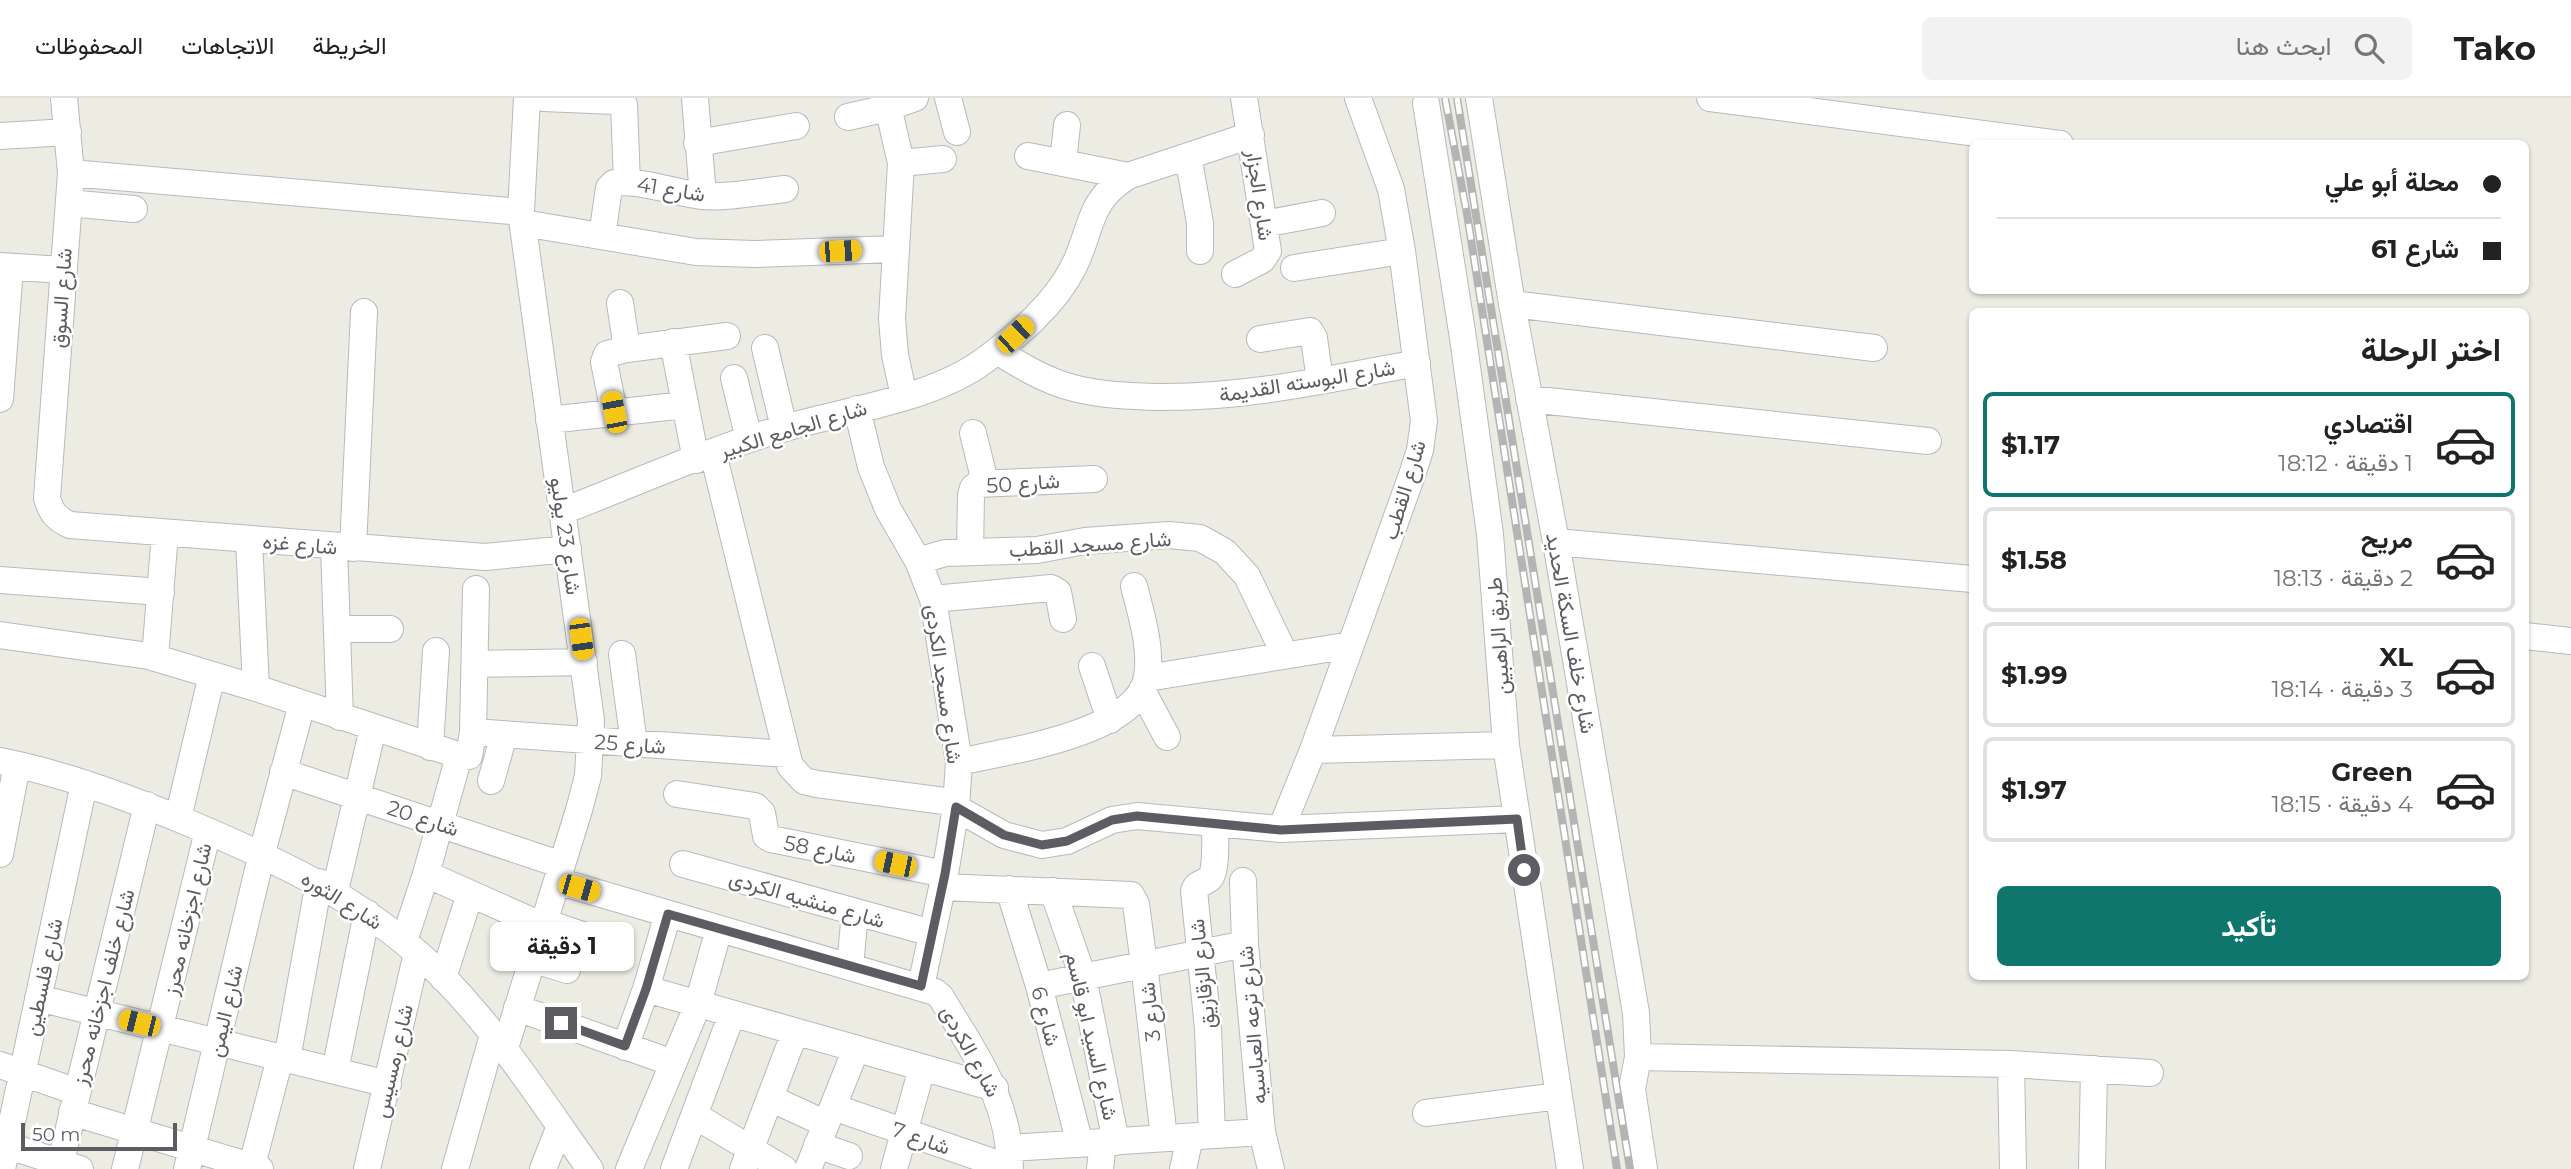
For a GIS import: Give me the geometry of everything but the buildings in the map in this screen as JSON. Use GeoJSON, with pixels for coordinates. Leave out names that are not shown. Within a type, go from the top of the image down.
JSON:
{"type":"FeatureCollection","features":[{"type":"Feature","properties":{"kind":"street","name":"شارع السوق"},"geometry":{"type":"LineString","coordinates":[[47,498],[71,173],[64,98]]}},
{"type":"Feature","properties":{"kind":"street","name":"شارع 23 يوليو"},"geometry":{"type":"LineString","coordinates":[[455,1169],[499,1042],[517,1008],[588,776],[592,741],[584,662],[522,218],[527,98]]}},
{"type":"Feature","properties":{"kind":"street"},"geometry":{"type":"LineString","coordinates":[[543,98],[616,101],[624,105],[627,182]]}},
{"type":"Feature","properties":{"kind":"street"},"geometry":{"type":"LineString","coordinates":[[695,98],[703,196]]}},
{"type":"Feature","properties":{"kind":"street"},"geometry":{"type":"LineString","coordinates":[[848,117],[886,103],[915,98]]}},
{"type":"Feature","properties":{"kind":"street"},"geometry":{"type":"LineString","coordinates":[[948,98],[957,132]]}},
{"type":"Feature","properties":{"kind":"street","name":"شارع الجزار"},"geometry":{"type":"LineString","coordinates":[[1235,274],[1266,257],[1268,251],[1244,98]]}},
{"type":"Feature","properties":{"kind":"street","name":"شارع القطب"},"geometry":{"type":"LineString","coordinates":[[1281,830],[1313,750],[1420,450],[1424,421],[1402,251],[1391,189],[1358,98]]}},
{"type":"Feature","properties":{"kind":"street","name":"شارع خلف السكة الحديد"},"geometry":{"type":"LineString","coordinates":[[1479,98],[1512,304],[1556,542],[1636,1013],[1638,1057],[1632,1089],[1644,1169]]}},
{"type":"Feature","properties":{"kind":"street"},"geometry":{"type":"LineString","coordinates":[[1710,98],[2030,140]]}},
{"type":"Feature","properties":{"kind":"street"},"geometry":{"type":"LineString","coordinates":[[886,103],[901,163],[892,319],[895,355],[904,396]]}},
{"type":"Feature","properties":{"kind":"street","name":"طريق الراهبين"},"geometry":{"type":"LineString","coordinates":[[1426,103],[1490,534],[1506,745],[1570,1169]]}},
{"type":"Feature","properties":{"kind":"street"},"geometry":{"type":"LineString","coordinates":[[1063,163],[1067,125]]}},
{"type":"Feature","properties":{"kind":"street"},"geometry":{"type":"LineString","coordinates":[[697,144],[796,126]]}},
{"type":"Feature","properties":{"kind":"street"},"geometry":{"type":"LineString","coordinates":[[0,136],[68,132]]}},
{"type":"Feature","properties":{"kind":"street"},"geometry":{"type":"LineString","coordinates":[[1028,156],[1128,176],[1251,135]]}},
{"type":"Feature","properties":{"kind":"street"},"geometry":{"type":"LineString","coordinates":[[1188,156],[1200,223],[1200,251]]}},
{"type":"Feature","properties":{"kind":"street"},"geometry":{"type":"LineString","coordinates":[[901,163],[943,159]]}},
{"type":"Feature","properties":{"kind":"street"},"geometry":{"type":"LineString","coordinates":[[71,173],[522,218],[602,236],[696,252],[724,254],[895,249]]}},
{"type":"Feature","properties":{"kind":"street"},"geometry":{"type":"LineString","coordinates":[[104,176],[90,205],[134,209]]}},
{"type":"Feature","properties":{"kind":"street","name":"شارع الجامع الكبير"},"geometry":{"type":"LineString","coordinates":[[563,511],[749,439],[945,383],[982,363],[1048,304],[1072,269],[1100,199],[1111,186],[1128,176]]}},
{"type":"Feature","properties":{"kind":"street","name":"شارع 41"},"geometry":{"type":"LineString","coordinates":[[602,236],[609,188],[614,183],[627,182],[703,196],[729,196],[785,189]]}},
{"type":"Feature","properties":{"kind":"street"},"geometry":{"type":"LineString","coordinates":[[1264,224],[1322,213]]}},
{"type":"Feature","properties":{"kind":"street"},"geometry":{"type":"LineString","coordinates":[[1294,268],[1402,251]]}},
{"type":"Feature","properties":{"kind":"street"},"geometry":{"type":"LineString","coordinates":[[0,399],[5,267],[63,270]]}},
{"type":"Feature","properties":{"kind":"street"},"geometry":{"type":"LineString","coordinates":[[620,303],[627,349]]}},
{"type":"Feature","properties":{"kind":"street"},"geometry":{"type":"LineString","coordinates":[[1512,304],[1874,348]]}},
{"type":"Feature","properties":{"kind":"street"},"geometry":{"type":"LineString","coordinates":[[340,717],[337,629],[364,312]]}},
{"type":"Feature","properties":{"kind":"street"},"geometry":{"type":"LineString","coordinates":[[1260,339],[1310,331],[1314,338],[1320,381]]}},
{"type":"Feature","properties":{"kind":"street"},"geometry":{"type":"LineString","coordinates":[[614,412],[605,358],[612,352],[727,336]]}},
{"type":"Feature","properties":{"kind":"street"},"geometry":{"type":"LineString","coordinates":[[673,342],[685,405],[705,457],[788,760],[804,780],[944,801],[1004,835],[1042,845],[1067,841],[1112,820],[1137,816],[1281,830],[1517,819]]}},
{"type":"Feature","properties":{"kind":"street","name":"شارع البوسته القديمة"},"geometry":{"type":"LineString","coordinates":[[1006,343],[1028,371],[1100,394],[1196,397],[1256,393],[1417,363]]}},
{"type":"Feature","properties":{"kind":"street"},"geometry":{"type":"LineString","coordinates":[[765,348],[783,428]]}},
{"type":"Feature","properties":{"kind":"street"},"geometry":{"type":"LineString","coordinates":[[734,378],[749,439]]}},
{"type":"Feature","properties":{"kind":"street"},"geometry":{"type":"LineString","coordinates":[[1529,399],[1928,441]]}},
{"type":"Feature","properties":{"kind":"street"},"geometry":{"type":"LineString","coordinates":[[549,420],[685,405]]}},
{"type":"Feature","properties":{"kind":"street","name":"شارع مسجد الكردى"},"geometry":{"type":"LineString","coordinates":[[857,410],[879,488],[918,561],[933,599],[958,762],[956,807],[944,880],[921,986]]}},
{"type":"Feature","properties":{"kind":"street"},"geometry":{"type":"LineString","coordinates":[[973,433],[985,482]]}},
{"type":"Feature","properties":{"kind":"street","name":"شارع 50"},"geometry":{"type":"LineString","coordinates":[[970,551],[972,488],[985,482],[1094,479]]}},
{"type":"Feature","properties":{"kind":"street","name":"شارع غزه"},"geometry":{"type":"LineString","coordinates":[[47,498],[51,511],[70,525],[485,556],[568,549]]}},
{"type":"Feature","properties":{"kind":"street"},"geometry":{"type":"LineString","coordinates":[[155,658],[165,533]]}},
{"type":"Feature","properties":{"kind":"street","name":"شارع مسجد القطب"},"geometry":{"type":"LineString","coordinates":[[918,561],[945,552],[1037,550],[1085,541],[1169,536],[1200,538],[1225,552],[1247,576],[1285,655]]}},
{"type":"Feature","properties":{"kind":"street"},"geometry":{"type":"LineString","coordinates":[[249,540],[256,688]]}},
{"type":"Feature","properties":{"kind":"street"},"geometry":{"type":"LineString","coordinates":[[1556,542],[1969,579]]}},
{"type":"Feature","properties":{"kind":"street"},"geometry":{"type":"LineString","coordinates":[[0,580],[161,592]]}},
{"type":"Feature","properties":{"kind":"street"},"geometry":{"type":"LineString","coordinates":[[958,762],[1088,730],[1110,720],[1130,705],[1144,684],[1148,662],[1134,586]]}},
{"type":"Feature","properties":{"kind":"street"},"geometry":{"type":"LineString","coordinates":[[933,599],[1051,588],[1058,592],[1063,619]]}},
{"type":"Feature","properties":{"kind":"street"},"geometry":{"type":"LineString","coordinates":[[473,732],[476,589]]}},
{"type":"Feature","properties":{"kind":"street"},"geometry":{"type":"LineString","coordinates":[[337,629],[390,629]]}},
{"type":"Feature","properties":{"kind":"street"},"geometry":{"type":"LineString","coordinates":[[0,635],[155,658],[256,688],[459,756]]}},
{"type":"Feature","properties":{"kind":"street"},"geometry":{"type":"LineString","coordinates":[[2529,636],[2571,641]]}},
{"type":"Feature","properties":{"kind":"street"},"geometry":{"type":"LineString","coordinates":[[1144,684],[1285,655],[1350,645]]}},
{"type":"Feature","properties":{"kind":"street"},"geometry":{"type":"LineString","coordinates":[[430,747],[436,651]]}},
{"type":"Feature","properties":{"kind":"street"},"geometry":{"type":"LineString","coordinates":[[622,654],[634,744]]}},
{"type":"Feature","properties":{"kind":"street"},"geometry":{"type":"LineString","coordinates":[[475,664],[584,662]]}},
{"type":"Feature","properties":{"kind":"street"},"geometry":{"type":"LineString","coordinates":[[1092,666],[1110,720]]}},
{"type":"Feature","properties":{"kind":"street"},"geometry":{"type":"LineString","coordinates":[[178,818],[212,675]]}},
{"type":"Feature","properties":{"kind":"street"},"geometry":{"type":"LineString","coordinates":[[1144,684],[1167,737]]}},
{"type":"Feature","properties":{"kind":"street","name":"شارع اليمن"},"geometry":{"type":"LineString","coordinates":[[189,1159],[262,853],[302,704]]}},
{"type":"Feature","properties":{"kind":"street"},"geometry":{"type":"LineString","coordinates":[[11,1069],[189,1159],[254,1168],[327,887],[357,796],[373,728]]}},
{"type":"Feature","properties":{"kind":"street","name":"شارع 25"},"geometry":{"type":"LineString","coordinates":[[473,732],[634,744],[788,760]]}},
{"type":"Feature","properties":{"kind":"street","name":"شارع رمسيس"},"geometry":{"type":"LineString","coordinates":[[367,1169],[388,1084],[410,947],[426,874],[459,756],[468,756],[473,732]]}},
{"type":"Feature","properties":{"kind":"street"},"geometry":{"type":"LineString","coordinates":[[491,782],[504,735]]}},
{"type":"Feature","properties":{"kind":"street"},"geometry":{"type":"LineString","coordinates":[[1313,750],[1506,745]]}},
{"type":"Feature","properties":{"kind":"street"},"geometry":{"type":"LineString","coordinates":[[0,853],[9,763]]}},
{"type":"Feature","properties":{"kind":"street","name":"شارع الثوره"},"geometry":{"type":"LineString","coordinates":[[9,763],[147,805],[262,853],[327,887],[367,913],[410,947],[443,978],[499,1042],[590,1169]]}},
{"type":"Feature","properties":{"kind":"street","name":"شارع 20"},"geometry":{"type":"LineString","coordinates":[[284,772],[440,824],[668,914],[921,986]]}},
{"type":"Feature","properties":{"kind":"street","name":"شارع فلسطين"},"geometry":{"type":"LineString","coordinates":[[3,1153],[11,1069],[38,998],[84,784]]}},
{"type":"Feature","properties":{"kind":"street","name":"شارع 58"},"geometry":{"type":"LineString","coordinates":[[677,794],[755,806],[762,813],[766,836],[771,839],[944,880]]}},
{"type":"Feature","properties":{"kind":"street","name":"شارع خلف اجزخانه محرز"},"geometry":{"type":"LineString","coordinates":[[66,1167],[75,1102],[147,805]]}},
{"type":"Feature","properties":{"kind":"street","name":"شارع الزقازيق"},"geometry":{"type":"LineString","coordinates":[[1189,1137],[1208,1028],[1194,891],[1198,884],[1209,880],[1214,873],[1215,823]]}},
{"type":"Feature","properties":{"kind":"street","name":"شارع اجزخانه محرز"},"geometry":{"type":"LineString","coordinates":[[125,1169],[208,831]]}},
{"type":"Feature","properties":{"kind":"street","name":"شارع منشيه الكردى"},"geometry":{"type":"LineString","coordinates":[[683,864],[932,933]]}},
{"type":"Feature","properties":{"kind":"street"},"geometry":{"type":"LineString","coordinates":[[426,874],[543,924],[600,941]]}},
{"type":"Feature","properties":{"kind":"street"},"geometry":{"type":"LineString","coordinates":[[944,880],[1009,889],[1053,891]]}},
{"type":"Feature","properties":{"kind":"street","name":"شارع ترعه العباسيه"},"geometry":{"type":"LineString","coordinates":[[1243,881],[1245,944],[1262,1132],[1271,1169]]}},
{"type":"Feature","properties":{"kind":"street","name":"شارع 6"},"geometry":{"type":"LineString","coordinates":[[1009,889],[1039,986],[1100,1142]]}},
{"type":"Feature","properties":{"kind":"street","name":"شارع 3"},"geometry":{"type":"LineString","coordinates":[[1053,891],[1124,893],[1131,895],[1136,904],[1144,964],[1189,1137]]}},
{"type":"Feature","properties":{"kind":"street","name":"شارع السيد ابو قاسم"},"geometry":{"type":"LineString","coordinates":[[1053,891],[1083,977],[1100,1142]]}},
{"type":"Feature","properties":{"kind":"street"},"geometry":{"type":"LineString","coordinates":[[443,978],[470,894]]}},
{"type":"Feature","properties":{"kind":"street"},"geometry":{"type":"LineString","coordinates":[[850,966],[855,912]]}},
{"type":"Feature","properties":{"kind":"street"},"geometry":{"type":"LineString","coordinates":[[335,1071],[367,913]]}},
{"type":"Feature","properties":{"kind":"street"},"geometry":{"type":"LineString","coordinates":[[625,1046],[646,989],[668,914]]}},
{"type":"Feature","properties":{"kind":"street"},"geometry":{"type":"LineString","coordinates":[[629,1169],[698,1004],[719,929]]}},
{"type":"Feature","properties":{"kind":"street"},"geometry":{"type":"LineString","coordinates":[[1039,986],[1245,944]]}},
{"type":"Feature","properties":{"kind":"street"},"geometry":{"type":"LineString","coordinates":[[532,959],[567,970]]}},
{"type":"Feature","properties":{"kind":"street","name":"شارع الكردى"},"geometry":{"type":"LineString","coordinates":[[921,986],[942,997],[995,1088],[1005,1118],[1010,1162]]}},
{"type":"Feature","properties":{"kind":"street"},"geometry":{"type":"LineString","coordinates":[[646,989],[995,1088]]}},
{"type":"Feature","properties":{"kind":"street"},"geometry":{"type":"LineString","coordinates":[[38,998],[388,1084]]}},
{"type":"Feature","properties":{"kind":"street"},"geometry":{"type":"LineString","coordinates":[[517,1008],[673,1063]]}},
{"type":"Feature","properties":{"kind":"street"},"geometry":{"type":"LineString","coordinates":[[678,1167],[694,1115],[732,1014]]}},
{"type":"Feature","properties":{"kind":"street"},"geometry":{"type":"LineString","coordinates":[[747,1159],[795,1032]]}},
{"type":"Feature","properties":{"kind":"street"},"geometry":{"type":"LineString","coordinates":[[821,1136],[856,1049]]}},
{"type":"Feature","properties":{"kind":"street"},"geometry":{"type":"LineString","coordinates":[[1638,1057],[2011,1064],[2150,1073]]}},
{"type":"Feature","properties":{"kind":"street"},"geometry":{"type":"LineString","coordinates":[[2011,1064],[2013,1169]]}},
{"type":"Feature","properties":{"kind":"street"},"geometry":{"type":"LineString","coordinates":[[894,1169],[922,1068]]}},
{"type":"Feature","properties":{"kind":"street"},"geometry":{"type":"LineString","coordinates":[[2092,1169],[2094,1069]]}},
{"type":"Feature","properties":{"kind":"street"},"geometry":{"type":"LineString","coordinates":[[1426,1113],[1559,1096]]}},
{"type":"Feature","properties":{"kind":"street"},"geometry":{"type":"LineString","coordinates":[[770,1098],[849,1156]]}},
{"type":"Feature","properties":{"kind":"street"},"geometry":{"type":"LineString","coordinates":[[694,1115],[747,1159],[785,1169]]}},
{"type":"Feature","properties":{"kind":"street"},"geometry":{"type":"LineString","coordinates":[[543,1169],[560,1126]]}},
{"type":"Feature","properties":{"kind":"street","name":"شارع 7"},"geometry":{"type":"LineString","coordinates":[[821,1136],[904,1132],[1010,1162]]}},
{"type":"Feature","properties":{"kind":"street"},"geometry":{"type":"LineString","coordinates":[[1010,1162],[1100,1142],[1262,1132]]}},
{"type":"Feature","properties":{"kind":"street"},"geometry":{"type":"LineString","coordinates":[[1184,1169],[1189,1137]]}},
{"type":"Feature","properties":{"kind":"street"},"geometry":{"type":"LineString","coordinates":[[1100,1142],[1100,1169]]}},
{"type":"Feature","properties":{"kind":"street"},"geometry":{"type":"LineString","coordinates":[[3,1153],[66,1167]]}},
{"type":"Feature","properties":{"kind":"railway"},"geometry":{"type":"LineString","coordinates":[[1445,98],[1467,214],[1617,1169]]}},
{"type":"Feature","properties":{"kind":"railway"},"geometry":{"type":"LineString","coordinates":[[1457,98],[1630,1169]]}},
{"type":"Feature","properties":{"kind":"route"},"geometry":{"type":"LineString","coordinates":[[561,1023],[625,1046],[646,989],[668,914],[921,986],[956,807],[1004,835],[1042,845],[1067,841],[1112,820],[1137,816],[1281,830],[1517,819],[1524,870]]}}]}
